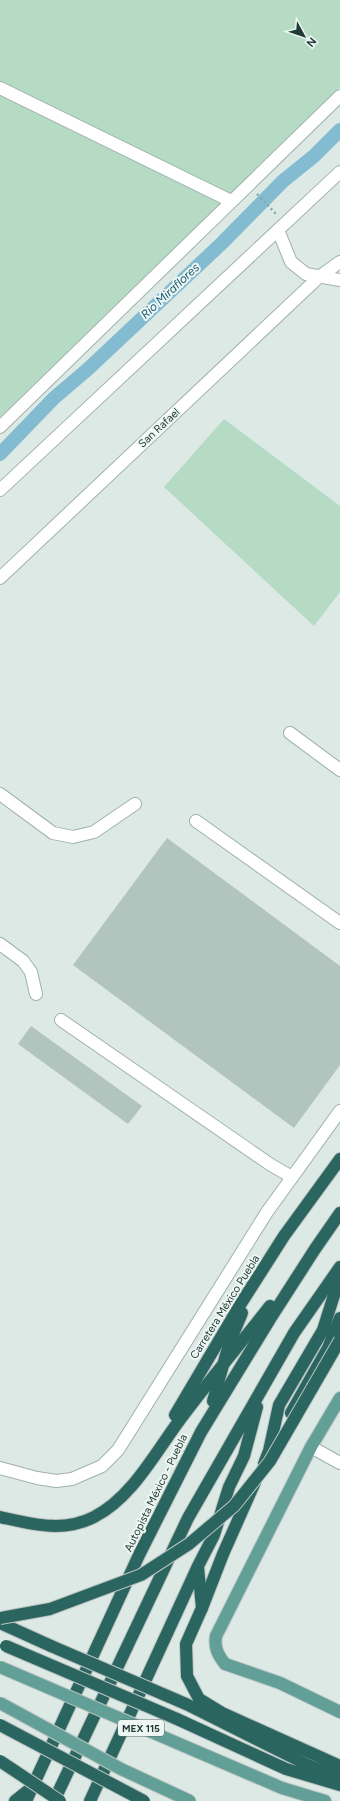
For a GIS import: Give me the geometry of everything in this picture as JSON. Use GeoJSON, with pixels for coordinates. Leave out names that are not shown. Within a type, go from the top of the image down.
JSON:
{"type":"FeatureCollection","features":[{"type":"Feature","properties":{"kind":"highway","name":"Carretera México Puebla"},"geometry":{"type":"LineString","coordinates":[[141,1473],[240,1305],[284,1236],[340,1159]]}},
{"type":"Feature","properties":{"kind":"highway","name":"Autopista México - Puebla"},"geometry":{"type":"LineString","coordinates":[[26,1801],[139,1555],[201,1432],[244,1360],[314,1249],[340,1213]]}},
{"type":"Feature","properties":{"kind":"highway"},"geometry":{"type":"LineString","coordinates":[[0,1517],[41,1526],[53,1527],[83,1522],[95,1517],[120,1499],[141,1473],[184,1413],[314,1249]]}},
{"type":"Feature","properties":{"kind":"highway"},"geometry":{"type":"LineString","coordinates":[[201,1432],[216,1395],[229,1344],[244,1307],[268,1262]]}},
{"type":"Feature","properties":{"kind":"highway"},"geometry":{"type":"LineString","coordinates":[[54,1801],[188,1518],[294,1333],[340,1267]]}},
{"type":"Feature","properties":{"kind":"highway"},"geometry":{"type":"LineString","coordinates":[[270,1451],[279,1405],[322,1330],[340,1276]]}},
{"type":"Feature","properties":{"kind":"highway"},"geometry":{"type":"LineString","coordinates":[[340,1318],[328,1348],[270,1451],[223,1554],[186,1644],[187,1676],[199,1699],[222,1712],[340,1766]]}},
{"type":"Feature","properties":{"kind":"highway"},"geometry":{"type":"LineString","coordinates":[[0,1618],[50,1609],[141,1575],[189,1544],[234,1506],[270,1461],[340,1340]]}},
{"type":"Feature","properties":{"kind":"highway"},"geometry":{"type":"LineString","coordinates":[[90,1801],[198,1566],[214,1536],[229,1487],[244,1456],[261,1390]]}},
{"type":"Feature","properties":{"kind":"highway"},"geometry":{"type":"LineString","coordinates":[[198,1566],[202,1608]]}},
{"type":"Feature","properties":{"kind":"highway"},"geometry":{"type":"LineString","coordinates":[[0,1624],[186,1704],[308,1764],[340,1778]]}},
{"type":"Feature","properties":{"kind":"highway"},"geometry":{"type":"LineString","coordinates":[[3,1645],[178,1719],[286,1769],[340,1785]]}},
{"type":"Feature","properties":{"kind":"highway"},"geometry":{"type":"LineString","coordinates":[[0,1725],[144,1801]]}},
{"type":"Feature","properties":{"kind":"highway"},"geometry":{"type":"LineString","coordinates":[[0,1761],[60,1801]]}},
{"type":"Feature","properties":{"kind":"highway"},"geometry":{"type":"LineString","coordinates":[[15,1801],[33,1787]]}},
{"type":"Feature","properties":{"kind":"main road"},"geometry":{"type":"LineString","coordinates":[[340,1398],[311,1447],[216,1636],[215,1645],[221,1659],[225,1664],[280,1683],[340,1712]]}},
{"type":"Feature","properties":{"kind":"main road","name":"MEX 115"},"geometry":{"type":"LineString","coordinates":[[0,1667],[282,1788],[325,1801]]}},
{"type":"Feature","properties":{"kind":"main road"},"geometry":{"type":"LineString","coordinates":[[0,1703],[120,1769],[190,1801]]}},
{"type":"Feature","properties":{"kind":"street"},"geometry":{"type":"LineString","coordinates":[[0,88],[231,201]]}},
{"type":"Feature","properties":{"kind":"street"},"geometry":{"type":"LineString","coordinates":[[0,427],[340,96]]}},
{"type":"Feature","properties":{"kind":"street"},"geometry":{"type":"LineString","coordinates":[[0,490],[340,172]]}},
{"type":"Feature","properties":{"kind":"street"},"geometry":{"type":"LineString","coordinates":[[278,230],[291,262],[306,274],[340,280]]}},
{"type":"Feature","properties":{"kind":"street","name":"San Rafael"},"geometry":{"type":"LineString","coordinates":[[0,578],[319,277],[340,262]]}},
{"type":"Feature","properties":{"kind":"street"},"geometry":{"type":"LineString","coordinates":[[290,733],[340,770]]}},
{"type":"Feature","properties":{"kind":"street"},"geometry":{"type":"LineString","coordinates":[[0,794],[53,833],[73,837],[94,832],[135,804]]}},
{"type":"Feature","properties":{"kind":"street"},"geometry":{"type":"LineString","coordinates":[[196,821],[340,923]]}},
{"type":"Feature","properties":{"kind":"street"},"geometry":{"type":"LineString","coordinates":[[0,944],[23,961],[31,972],[36,994]]}},
{"type":"Feature","properties":{"kind":"street"},"geometry":{"type":"LineString","coordinates":[[61,1020],[271,1165],[292,1177]]}},
{"type":"Feature","properties":{"kind":"street"},"geometry":{"type":"LineString","coordinates":[[0,1468],[36,1478],[56,1481],[72,1479],[102,1466],[118,1450],[132,1431],[267,1212],[340,1111]]}},
{"type":"Feature","properties":{"kind":"street"},"geometry":{"type":"LineString","coordinates":[[311,1447],[340,1463]]}},
{"type":"Feature","properties":{"kind":"path"},"geometry":{"type":"LineString","coordinates":[[248,184],[280,218]]}},
{"type":"Feature","properties":{"kind":"green space"},"geometry":{"type":"Polygon","coordinates":[[[0,0],[340,0],[340,87],[0,417],[0,0]]]}},
{"type":"Feature","properties":{"kind":"green space"},"geometry":{"type":"Polygon","coordinates":[[[224,419],[340,506],[340,592],[314,626],[164,487],[224,419]]]}},
{"type":"Feature","properties":{"kind":"building"},"geometry":{"type":"Polygon","coordinates":[[[167,838],[340,966],[340,1065],[294,1128],[73,965],[167,838]]]}},
{"type":"Feature","properties":{"kind":"building"},"geometry":{"type":"Polygon","coordinates":[[[31,1026],[142,1106],[128,1124],[18,1044],[31,1026]]]}},
{"type":"Feature","properties":{"kind":"waterway","name":"Rio Miraflores"},"geometry":{"type":"LineString","coordinates":[[0,454],[54,398],[88,369],[222,243],[283,181],[314,156],[340,130]]}}]}
